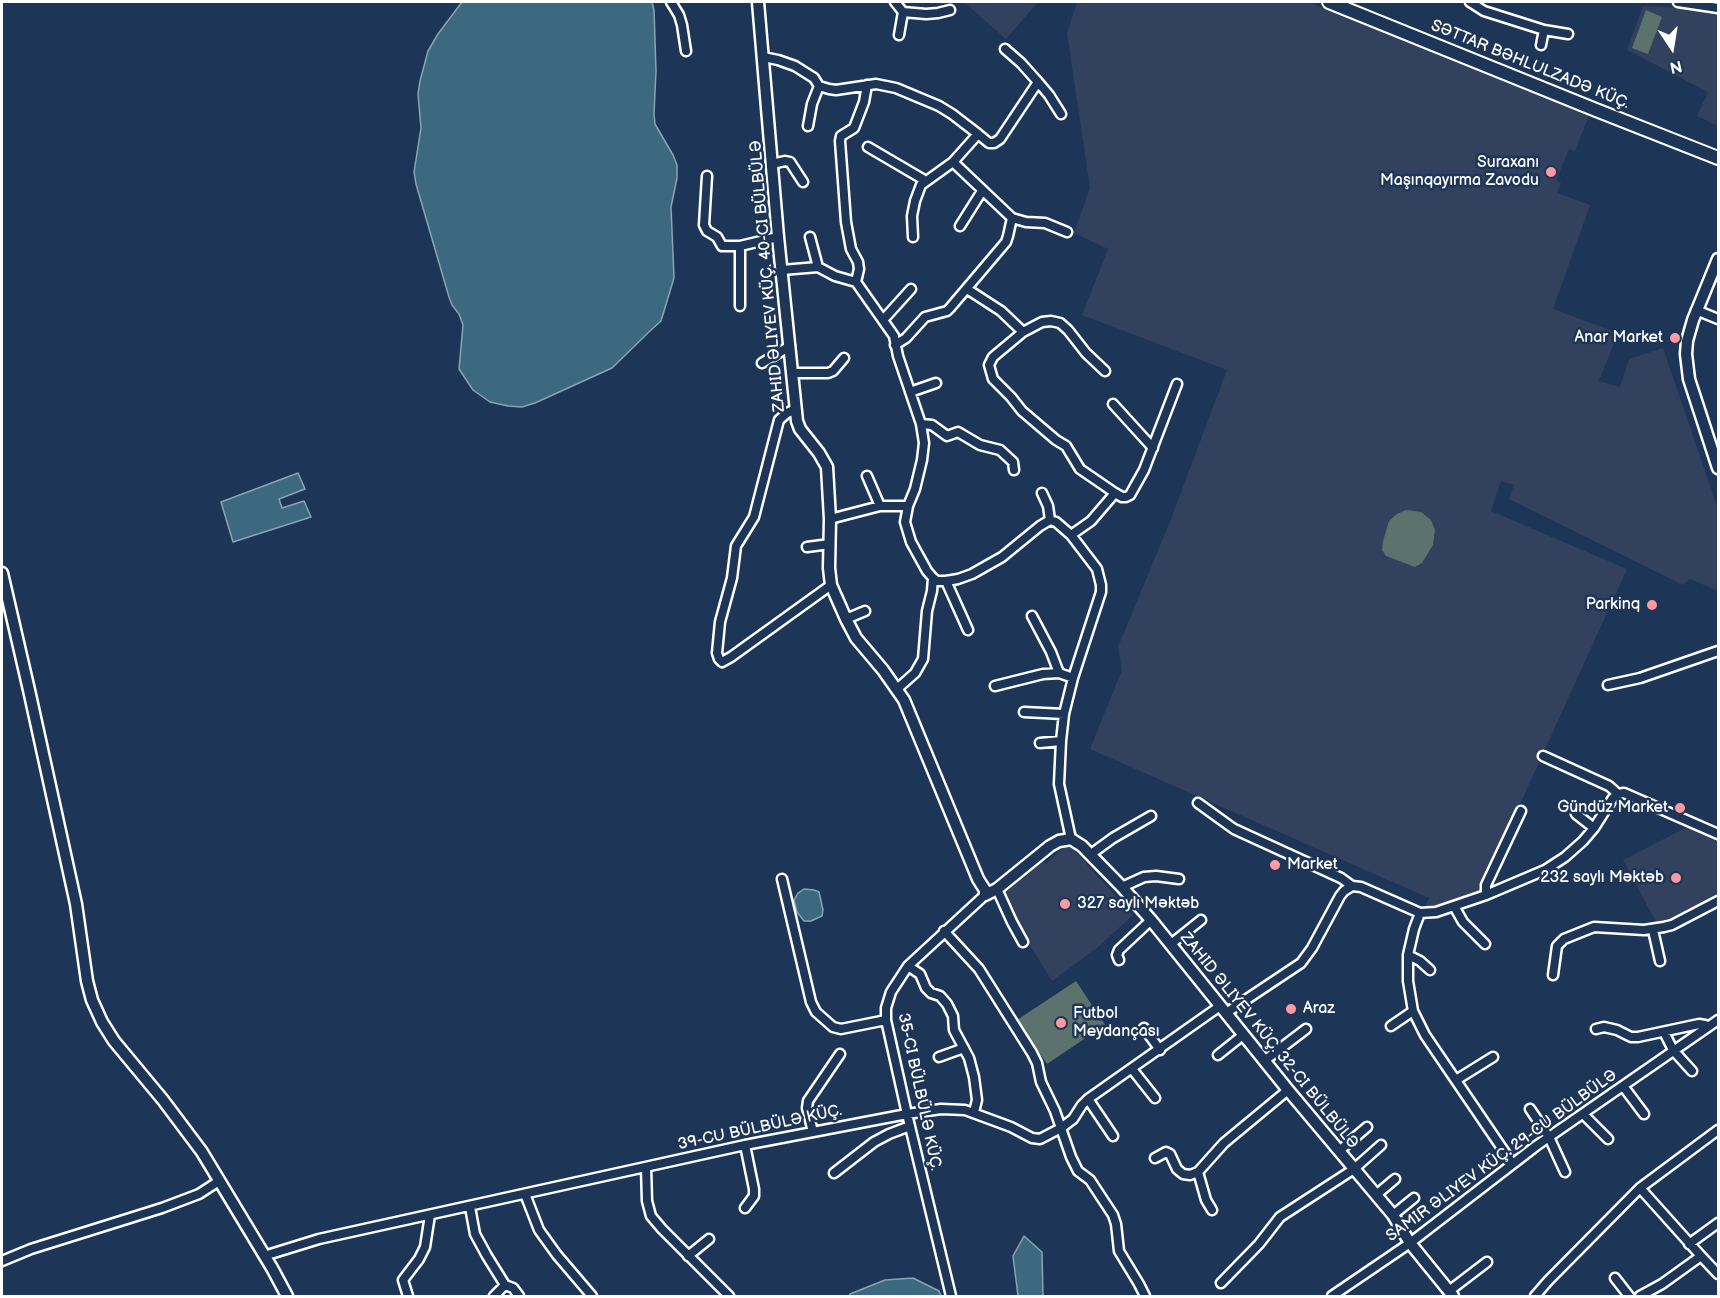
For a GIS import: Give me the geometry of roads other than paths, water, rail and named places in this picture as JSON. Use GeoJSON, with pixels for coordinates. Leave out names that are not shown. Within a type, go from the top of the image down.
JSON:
{"type":"FeatureCollection","features":[{"type":"Feature","properties":{"kind":"main road","name":"SƏTTAR BƏHLULZADƏ KÜÇ."},"geometry":{"type":"LineString","coordinates":[[1329,2],[1719,158]]}},
{"type":"Feature","properties":{"kind":"street"},"geometry":{"type":"LineString","coordinates":[[671,2],[679,15],[686,51]]}},
{"type":"Feature","properties":{"kind":"street"},"geometry":{"type":"LineString","coordinates":[[758,2],[778,237],[797,421],[800,429],[827,467],[831,585],[856,638],[897,689],[910,712],[978,879],[985,890],[985,895],[998,889],[1050,846],[1059,841],[1071,839],[1059,784],[1061,741],[1064,714],[1073,678],[1099,601],[1101,585],[1096,569],[1071,535],[1056,522],[1050,520],[1002,557],[985,567],[958,579],[937,581],[933,578],[921,561],[907,532],[905,522],[922,460],[924,443],[921,424],[891,330],[873,309],[856,282],[835,276],[818,267],[782,270]]}},
{"type":"Feature","properties":{"kind":"street"},"geometry":{"type":"LineString","coordinates":[[895,2],[903,12],[926,14],[950,10]]}},
{"type":"Feature","properties":{"kind":"street"},"geometry":{"type":"LineString","coordinates":[[1470,2],[1484,11],[1544,30],[1568,34]]}},
{"type":"Feature","properties":{"kind":"street"},"geometry":{"type":"LineString","coordinates":[[1678,2],[1719,9]]}},
{"type":"Feature","properties":{"kind":"street"},"geometry":{"type":"LineString","coordinates":[[899,35],[903,12]]}},
{"type":"Feature","properties":{"kind":"street"},"geometry":{"type":"LineString","coordinates":[[1541,45],[1544,30]]}},
{"type":"Feature","properties":{"kind":"street"},"geometry":{"type":"LineString","coordinates":[[1005,49],[1038,82],[1060,114]]}},
{"type":"Feature","properties":{"kind":"street"},"geometry":{"type":"LineString","coordinates":[[763,57],[795,66],[814,78],[823,88],[836,90],[884,85],[939,106],[989,143],[1000,139],[1038,82]]}},
{"type":"Feature","properties":{"kind":"street"},"geometry":{"type":"LineString","coordinates":[[856,282],[859,269],[851,249],[846,222],[840,141],[841,136],[854,128],[864,102],[867,85]]}},
{"type":"Feature","properties":{"kind":"street"},"geometry":{"type":"LineString","coordinates":[[808,126],[812,104],[819,86]]}},
{"type":"Feature","properties":{"kind":"street"},"geometry":{"type":"LineString","coordinates":[[913,237],[912,216],[921,185],[953,162],[978,134]]}},
{"type":"Feature","properties":{"kind":"street"},"geometry":{"type":"LineString","coordinates":[[868,147],[926,181]]}},
{"type":"Feature","properties":{"kind":"street"},"geometry":{"type":"LineString","coordinates":[[772,164],[790,162],[803,182]]}},
{"type":"Feature","properties":{"kind":"street"},"geometry":{"type":"LineString","coordinates":[[953,162],[1012,218],[1026,222],[1045,223],[1067,232]]}},
{"type":"Feature","properties":{"kind":"street"},"geometry":{"type":"LineString","coordinates":[[707,176],[705,228],[715,235],[722,246],[740,246],[778,237]]}},
{"type":"Feature","properties":{"kind":"street"},"geometry":{"type":"LineString","coordinates":[[960,226],[982,191]]}},
{"type":"Feature","properties":{"kind":"street"},"geometry":{"type":"LineString","coordinates":[[895,345],[906,338],[925,317],[947,311],[1006,242],[1012,218]]}},
{"type":"Feature","properties":{"kind":"street"},"geometry":{"type":"LineString","coordinates":[[810,237],[818,267]]}},
{"type":"Feature","properties":{"kind":"street"},"geometry":{"type":"LineString","coordinates":[[740,246],[740,306]]}},
{"type":"Feature","properties":{"kind":"street"},"geometry":{"type":"LineString","coordinates":[[1719,259],[1696,310],[1687,341],[1686,362],[1692,388],[1719,468]]}},
{"type":"Feature","properties":{"kind":"street"},"geometry":{"type":"LineString","coordinates":[[883,320],[911,289]]}},
{"type":"Feature","properties":{"kind":"street"},"geometry":{"type":"LineString","coordinates":[[967,289],[1001,311],[1023,332]]}},
{"type":"Feature","properties":{"kind":"street"},"geometry":{"type":"LineString","coordinates":[[1696,310],[1719,319]]}},
{"type":"Feature","properties":{"kind":"street"},"geometry":{"type":"LineString","coordinates":[[1105,371],[1060,324],[1051,321],[1042,322],[1023,332],[990,360],[989,365],[993,379],[1022,411],[1066,446],[1080,469],[1122,497],[1130,495],[1144,470],[1177,384]]}},
{"type":"Feature","properties":{"kind":"street"},"geometry":{"type":"LineString","coordinates":[[762,363],[790,346]]}},
{"type":"Feature","properties":{"kind":"street"},"geometry":{"type":"LineString","coordinates":[[793,373],[828,373],[833,371],[844,358]]}},
{"type":"Feature","properties":{"kind":"street"},"geometry":{"type":"LineString","coordinates":[[910,392],[936,383]]}},
{"type":"Feature","properties":{"kind":"street"},"geometry":{"type":"LineString","coordinates":[[1113,404],[1152,448]]}},
{"type":"Feature","properties":{"kind":"street"},"geometry":{"type":"LineString","coordinates":[[796,409],[779,420],[754,516],[736,546],[732,578],[720,622],[717,653],[719,659],[722,662],[730,657],[831,585]]}},
{"type":"Feature","properties":{"kind":"street"},"geometry":{"type":"LineString","coordinates":[[921,424],[932,425],[947,436],[958,432],[980,445],[1000,450],[1013,462],[1014,470]]}},
{"type":"Feature","properties":{"kind":"street"},"geometry":{"type":"LineString","coordinates":[[867,476],[880,506]]}},
{"type":"Feature","properties":{"kind":"street"},"geometry":{"type":"LineString","coordinates":[[1042,493],[1048,506],[1050,520]]}},
{"type":"Feature","properties":{"kind":"street"},"geometry":{"type":"LineString","coordinates":[[1071,535],[1091,521],[1115,493]]}},
{"type":"Feature","properties":{"kind":"street"},"geometry":{"type":"LineString","coordinates":[[830,519],[880,506],[908,506]]}},
{"type":"Feature","properties":{"kind":"street"},"geometry":{"type":"LineString","coordinates":[[807,547],[830,544]]}},
{"type":"Feature","properties":{"kind":"street"},"geometry":{"type":"LineString","coordinates":[[2,573],[76,904],[87,981],[92,1000],[111,1035],[202,1152],[272,1268],[285,1296]]}},
{"type":"Feature","properties":{"kind":"street"},"geometry":{"type":"LineString","coordinates":[[897,689],[915,673],[923,659],[927,611],[933,578]]}},
{"type":"Feature","properties":{"kind":"street"},"geometry":{"type":"LineString","coordinates":[[946,581],[968,630]]}},
{"type":"Feature","properties":{"kind":"street"},"geometry":{"type":"LineString","coordinates":[[846,619],[865,611]]}},
{"type":"Feature","properties":{"kind":"street"},"geometry":{"type":"LineString","coordinates":[[1032,616],[1059,673]]}},
{"type":"Feature","properties":{"kind":"street"},"geometry":{"type":"LineString","coordinates":[[1608,685],[1640,678],[1719,651]]}},
{"type":"Feature","properties":{"kind":"street"},"geometry":{"type":"LineString","coordinates":[[994,686],[1031,676],[1059,673],[1073,678]]}},
{"type":"Feature","properties":{"kind":"street"},"geometry":{"type":"LineString","coordinates":[[1024,712],[1064,714]]}},
{"type":"Feature","properties":{"kind":"street"},"geometry":{"type":"LineString","coordinates":[[1040,743],[1061,741]]}},
{"type":"Feature","properties":{"kind":"street"},"geometry":{"type":"LineString","coordinates":[[1543,756],[1609,786],[1618,794]]}},
{"type":"Feature","properties":{"kind":"street"},"geometry":{"type":"LineString","coordinates":[[1198,803],[1234,829],[1341,878],[1352,886],[1361,887],[1420,913],[1430,913],[1486,895],[1556,863],[1574,849],[1594,828],[1610,801],[1618,794],[1628,793],[1719,834]]}},
{"type":"Feature","properties":{"kind":"street"},"geometry":{"type":"LineString","coordinates":[[1486,895],[1486,885],[1521,811]]}},
{"type":"Feature","properties":{"kind":"street"},"geometry":{"type":"LineString","coordinates":[[1576,814],[1594,828]]}},
{"type":"Feature","properties":{"kind":"street"},"geometry":{"type":"LineString","coordinates":[[1090,854],[1151,816]]}},
{"type":"Feature","properties":{"kind":"street","name":"ZAHID ƏLIYEV KÜÇ. 32-CI BÜLBÜLƏ"},"geometry":{"type":"LineString","coordinates":[[1071,839],[1090,854],[1151,920],[1264,1061],[1393,1215],[1410,1243],[1451,1294]]}},
{"type":"Feature","properties":{"kind":"street"},"geometry":{"type":"LineString","coordinates":[[1122,887],[1144,877],[1179,879]]}},
{"type":"Feature","properties":{"kind":"street"},"geometry":{"type":"LineString","coordinates":[[782,879],[811,1002],[816,1012],[833,1027],[841,1029],[886,1020]]}},
{"type":"Feature","properties":{"kind":"street","name":"39-CU BÜLBÜLƏ KÜÇ."},"geometry":{"type":"LineString","coordinates":[[264,1256],[319,1239],[745,1145],[907,1114],[956,1109],[974,1112],[1040,1139],[1061,1128],[1073,1119],[1088,1099],[1160,1050],[1301,963],[1312,948],[1340,896],[1352,886]]}},
{"type":"Feature","properties":{"kind":"street"},"geometry":{"type":"LineString","coordinates":[[998,889],[1023,942]]}},
{"type":"Feature","properties":{"kind":"street","name":"35-CI BÜLBÜLƏ KÜÇ."},"geometry":{"type":"LineString","coordinates":[[951,1296],[886,1020],[887,1002],[891,992],[909,966],[985,895]]}},
{"type":"Feature","properties":{"kind":"street"},"geometry":{"type":"LineString","coordinates":[[1552,975],[1557,946],[1564,939],[1594,927],[1653,930],[1672,925],[1719,901]]}},
{"type":"Feature","properties":{"kind":"street"},"geometry":{"type":"LineString","coordinates":[[1454,906],[1463,922],[1485,944]]}},
{"type":"Feature","properties":{"kind":"street"},"geometry":{"type":"LineString","coordinates":[[1420,913],[1408,955],[1408,981],[1413,1011],[1425,1035],[1512,1163]]}},
{"type":"Feature","properties":{"kind":"street"},"geometry":{"type":"LineString","coordinates":[[1119,960],[1119,950],[1151,920]]}},
{"type":"Feature","properties":{"kind":"street"},"geometry":{"type":"LineString","coordinates":[[1171,944],[1200,920]]}},
{"type":"Feature","properties":{"kind":"street"},"geometry":{"type":"LineString","coordinates":[[1653,930],[1660,961]]}},
{"type":"Feature","properties":{"kind":"street"},"geometry":{"type":"LineString","coordinates":[[944,931],[979,969],[1032,1053],[1037,1063],[1041,1082],[1078,1171],[1090,1180],[1113,1215],[1119,1251],[1145,1296]]}},
{"type":"Feature","properties":{"kind":"street"},"geometry":{"type":"LineString","coordinates":[[1408,955],[1420,961],[1430,970]]}},
{"type":"Feature","properties":{"kind":"street"},"geometry":{"type":"LineString","coordinates":[[909,966],[920,974],[926,988],[931,993],[940,996],[947,1004],[953,1017],[954,1030],[969,1058],[977,1100],[974,1112]]}},
{"type":"Feature","properties":{"kind":"street"},"geometry":{"type":"LineString","coordinates":[[1391,1026],[1413,1011]]}},
{"type":"Feature","properties":{"kind":"street","name":"SAMIR ƏLIYEV KÜÇ. 29-CU BÜLBÜLƏ"},"geometry":{"type":"LineString","coordinates":[[1332,1296],[1410,1243],[1512,1163],[1719,1020]]}},
{"type":"Feature","properties":{"kind":"street"},"geometry":{"type":"LineString","coordinates":[[1596,1029],[1604,1027],[1638,1037],[1699,1024],[1705,1025],[1705,1028]]}},
{"type":"Feature","properties":{"kind":"street"},"geometry":{"type":"LineString","coordinates":[[1144,1028],[1160,1050]]}},
{"type":"Feature","properties":{"kind":"street"},"geometry":{"type":"LineString","coordinates":[[1264,1061],[1306,1029]]}},
{"type":"Feature","properties":{"kind":"street"},"geometry":{"type":"LineString","coordinates":[[1664,1032],[1673,1050],[1692,1071]]}},
{"type":"Feature","properties":{"kind":"street"},"geometry":{"type":"LineString","coordinates":[[1218,1054],[1243,1035]]}},
{"type":"Feature","properties":{"kind":"street"},"geometry":{"type":"LineString","coordinates":[[939,1057],[964,1048]]}},
{"type":"Feature","properties":{"kind":"street"},"geometry":{"type":"LineString","coordinates":[[813,1132],[807,1108],[808,1101],[840,1054]]}},
{"type":"Feature","properties":{"kind":"street"},"geometry":{"type":"LineString","coordinates":[[1456,1080],[1493,1057]]}},
{"type":"Feature","properties":{"kind":"street"},"geometry":{"type":"LineString","coordinates":[[1132,1069],[1155,1098]]}},
{"type":"Feature","properties":{"kind":"street"},"geometry":{"type":"LineString","coordinates":[[1623,1086],[1644,1114]]}},
{"type":"Feature","properties":{"kind":"street"},"geometry":{"type":"LineString","coordinates":[[1155,1158],[1166,1152],[1170,1154],[1177,1169],[1183,1174],[1190,1175],[1198,1172],[1224,1143],[1288,1090]]}},
{"type":"Feature","properties":{"kind":"street"},"geometry":{"type":"LineString","coordinates":[[1088,1099],[1113,1136]]}},
{"type":"Feature","properties":{"kind":"street"},"geometry":{"type":"LineString","coordinates":[[1530,1109],[1549,1137],[1566,1172]]}},
{"type":"Feature","properties":{"kind":"street"},"geometry":{"type":"LineString","coordinates":[[1583,1114],[1608,1139]]}},
{"type":"Feature","properties":{"kind":"street"},"geometry":{"type":"LineString","coordinates":[[834,1173],[874,1142],[910,1126]]}},
{"type":"Feature","properties":{"kind":"street"},"geometry":{"type":"LineString","coordinates":[[1339,1150],[1367,1127]]}},
{"type":"Feature","properties":{"kind":"street"},"geometry":{"type":"LineString","coordinates":[[1535,1296],[1640,1188],[1719,1130]]}},
{"type":"Feature","properties":{"kind":"street"},"geometry":{"type":"LineString","coordinates":[[745,1145],[754,1190],[754,1196],[745,1208]]}},
{"type":"Feature","properties":{"kind":"street"},"geometry":{"type":"LineString","coordinates":[[1221,1283],[1259,1244],[1280,1217],[1354,1169],[1381,1145]]}},
{"type":"Feature","properties":{"kind":"street"},"geometry":{"type":"LineString","coordinates":[[646,1167],[647,1201],[651,1216],[729,1296]]}},
{"type":"Feature","properties":{"kind":"street"},"geometry":{"type":"LineString","coordinates":[[1198,1172],[1206,1200],[1212,1210]]}},
{"type":"Feature","properties":{"kind":"street"},"geometry":{"type":"LineString","coordinates":[[1376,1195],[1395,1179]]}},
{"type":"Feature","properties":{"kind":"street"},"geometry":{"type":"LineString","coordinates":[[2,1261],[31,1249],[162,1208],[199,1194],[219,1181]]}},
{"type":"Feature","properties":{"kind":"street"},"geometry":{"type":"LineString","coordinates":[[1640,1188],[1719,1274]]}},
{"type":"Feature","properties":{"kind":"street"},"geometry":{"type":"LineString","coordinates":[[525,1194],[539,1230],[592,1296]]}},
{"type":"Feature","properties":{"kind":"street"},"geometry":{"type":"LineString","coordinates":[[1393,1215],[1414,1198]]}},
{"type":"Feature","properties":{"kind":"street"},"geometry":{"type":"LineString","coordinates":[[470,1207],[475,1234],[487,1257],[505,1285],[513,1288],[519,1296]]}},
{"type":"Feature","properties":{"kind":"street"},"geometry":{"type":"LineString","coordinates":[[408,1296],[403,1280],[425,1247],[430,1215]]}},
{"type":"Feature","properties":{"kind":"street"},"geometry":{"type":"LineString","coordinates":[[1689,1244],[1719,1223]]}},
{"type":"Feature","properties":{"kind":"street"},"geometry":{"type":"LineString","coordinates":[[688,1256],[709,1239]]}},
{"type":"Feature","properties":{"kind":"street"},"geometry":{"type":"LineString","coordinates":[[1640,1296],[1701,1257]]}},
{"type":"Feature","properties":{"kind":"street"},"geometry":{"type":"LineString","coordinates":[[1451,1294],[1487,1262]]}},
{"type":"Feature","properties":{"kind":"street"},"geometry":{"type":"LineString","coordinates":[[1615,1278],[1629,1296]]}},
{"type":"Feature","properties":{"kind":"street"},"geometry":{"type":"LineString","coordinates":[[494,1296],[505,1285]]}},
{"type":"Feature","properties":{"kind":"place","name":"Suraxanı Maşınqayırma Zavodu"},"geometry":{"type":"Point","coordinates":[1551,172]}},
{"type":"Feature","properties":{"kind":"place","name":"Anar Market"},"geometry":{"type":"Point","coordinates":[1675,338]}},
{"type":"Feature","properties":{"kind":"place","name":"Parkinq"},"geometry":{"type":"Point","coordinates":[1652,605]}},
{"type":"Feature","properties":{"kind":"place","name":"Gündüz Market"},"geometry":{"type":"Point","coordinates":[1680,808]}},
{"type":"Feature","properties":{"kind":"place","name":"Market"},"geometry":{"type":"Point","coordinates":[1275,865]}},
{"type":"Feature","properties":{"kind":"place","name":"232 saylı Məktəb"},"geometry":{"type":"Point","coordinates":[1676,878]}},
{"type":"Feature","properties":{"kind":"place","name":"327 saylı Məktəb"},"geometry":{"type":"Point","coordinates":[1065,904]}},
{"type":"Feature","properties":{"kind":"place","name":"Araz"},"geometry":{"type":"Point","coordinates":[1291,1009]}},
{"type":"Feature","properties":{"kind":"place","name":"Futbol Meydançası"},"geometry":{"type":"Point","coordinates":[1061,1023]}}]}
